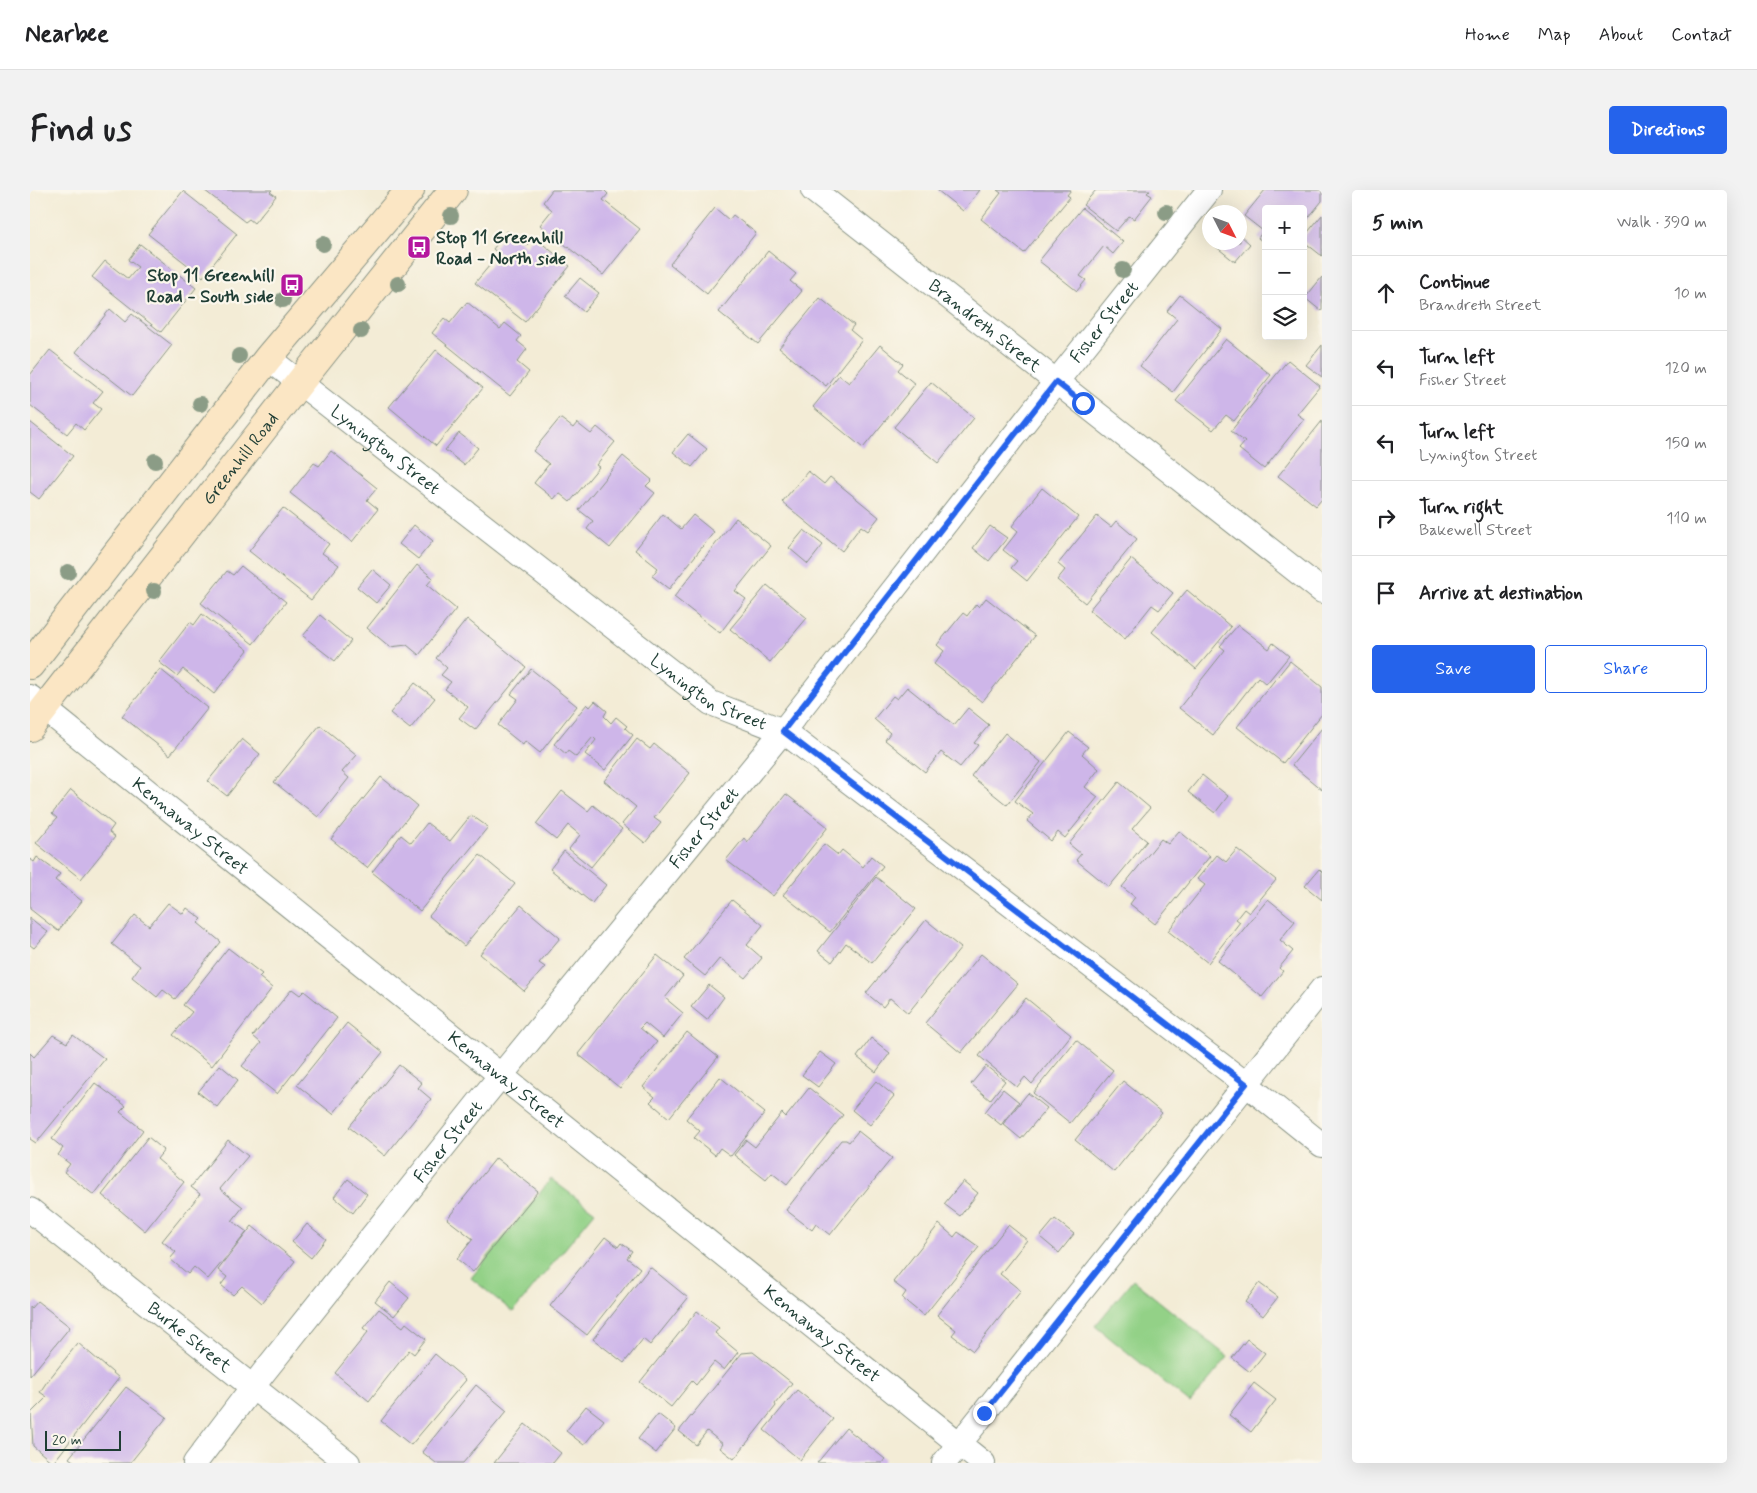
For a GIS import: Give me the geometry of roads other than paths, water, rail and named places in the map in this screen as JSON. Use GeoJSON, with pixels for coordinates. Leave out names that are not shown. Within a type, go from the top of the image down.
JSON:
{"type":"FeatureCollection","features":[{"type":"Feature","properties":{"kind":"main road"},"geometry":{"type":"LineString","coordinates":[[30,665],[268,358],[410,190]]}},
{"type":"Feature","properties":{"kind":"main road","name":"Greenhill Road"},"geometry":{"type":"LineString","coordinates":[[35,711],[454,190]]}},
{"type":"Feature","properties":{"kind":"street","name":"Brandreth Street"},"geometry":{"type":"LineString","coordinates":[[813,190],[1322,591]]}},
{"type":"Feature","properties":{"kind":"street","name":"Fisher Street"},"geometry":{"type":"LineString","coordinates":[[195,1463],[252,1387],[501,1076],[783,731],[1056,382],[1210,190]]}},
{"type":"Feature","properties":{"kind":"street","name":"Lynington Street"},"geometry":{"type":"LineString","coordinates":[[268,358],[711,703],[783,731],[1246,1084],[1322,1145]]}},
{"type":"Feature","properties":{"kind":"street","name":"Kennaway Street"},"geometry":{"type":"LineString","coordinates":[[35,711],[501,1076],[983,1463]]}},
{"type":"Feature","properties":{"kind":"street"},"geometry":{"type":"LineString","coordinates":[[944,1463],[1322,989]]}},
{"type":"Feature","properties":{"kind":"street","name":"Burke Street"},"geometry":{"type":"LineString","coordinates":[[30,1210],[348,1463]]}},
{"type":"Feature","properties":{"kind":"place","name":"Stop 11 Greenhill Road - North side"},"geometry":{"type":"Point","coordinates":[419,247]}},
{"type":"Feature","properties":{"kind":"place","name":"Stop 11 Greenhill Road - South side"},"geometry":{"type":"Point","coordinates":[292,285]}}]}
